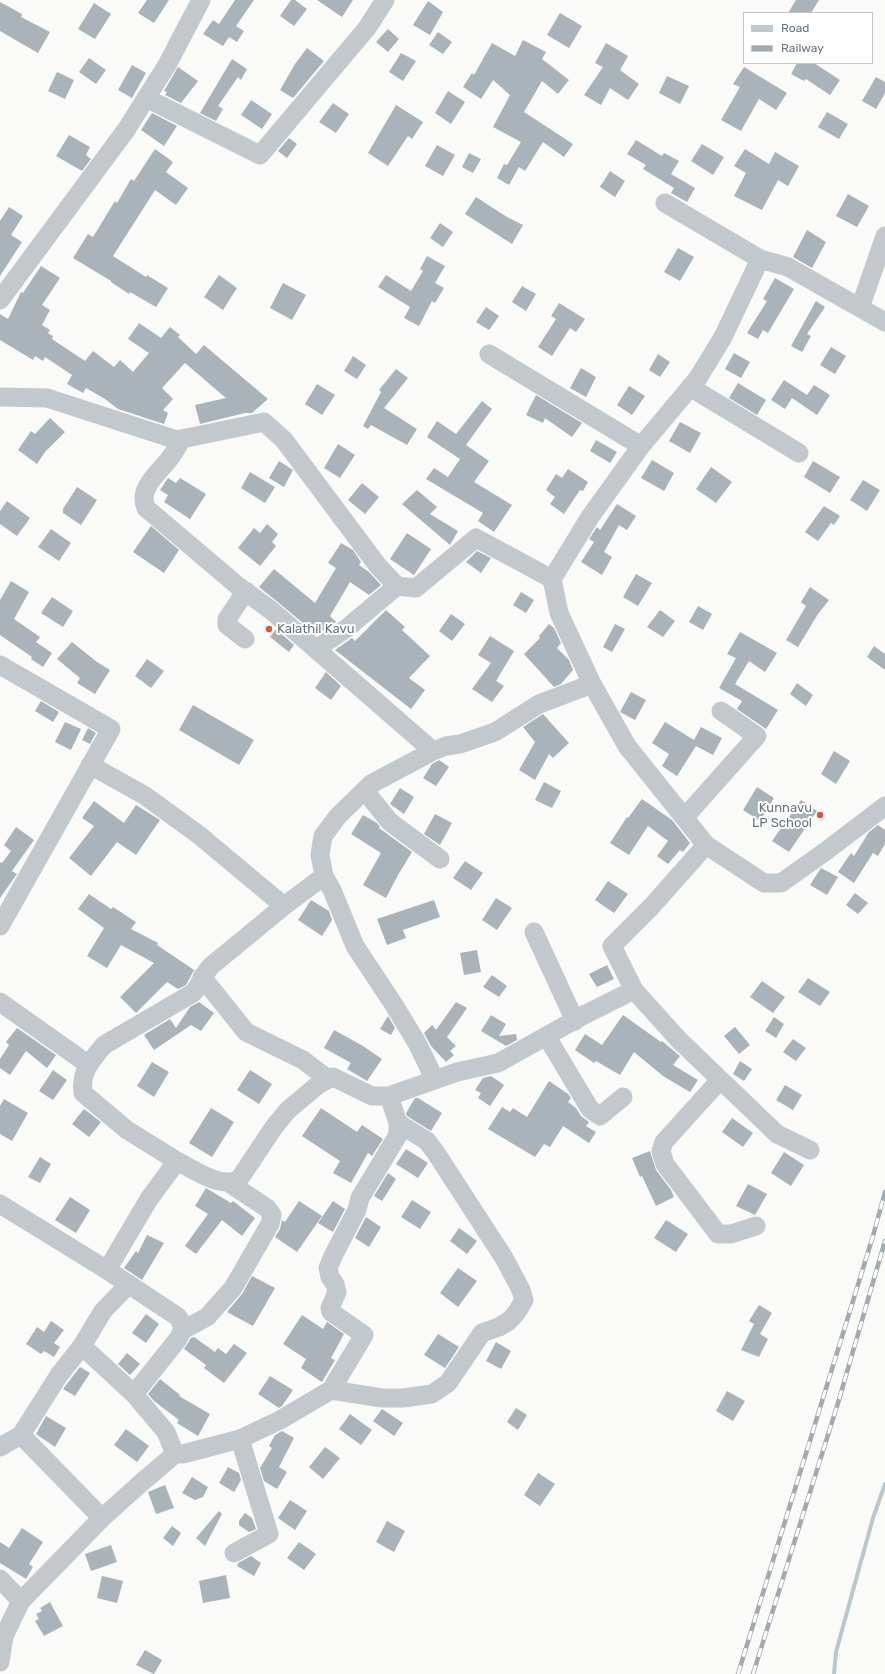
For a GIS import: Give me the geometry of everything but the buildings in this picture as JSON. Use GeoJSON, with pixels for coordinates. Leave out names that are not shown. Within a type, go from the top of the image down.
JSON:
{"type":"FeatureCollection","features":[{"type":"Feature","properties":{"kind":"street"},"geometry":{"type":"LineString","coordinates":[[0,300],[126,130],[167,65],[201,0]]}},
{"type":"Feature","properties":{"kind":"street"},"geometry":{"type":"LineString","coordinates":[[146,98],[260,155],[367,28],[385,0]]}},
{"type":"Feature","properties":{"kind":"street"},"geometry":{"type":"LineString","coordinates":[[665,203],[760,259],[788,267],[885,322]]}},
{"type":"Feature","properties":{"kind":"street"},"geometry":{"type":"LineString","coordinates":[[860,308],[885,236]]}},
{"type":"Feature","properties":{"kind":"street"},"geometry":{"type":"LineString","coordinates":[[760,259],[723,337],[698,378],[641,446],[590,517],[552,579],[559,613],[592,684],[627,746],[706,845],[764,883],[781,883],[885,806]]}},
{"type":"Feature","properties":{"kind":"street"},"geometry":{"type":"LineString","coordinates":[[489,354],[641,446]]}},
{"type":"Feature","properties":{"kind":"street"},"geometry":{"type":"LineString","coordinates":[[690,387],[799,453]]}},
{"type":"Feature","properties":{"kind":"street"},"geometry":{"type":"LineString","coordinates":[[0,397],[47,398],[177,440],[264,422],[284,440],[378,566],[397,586],[416,588],[476,538],[552,579]]}},
{"type":"Feature","properties":{"kind":"street"},"geometry":{"type":"LineString","coordinates":[[182,439],[171,457],[151,480],[145,491],[143,501],[146,508],[246,592],[272,611],[433,751]]}},
{"type":"Feature","properties":{"kind":"street"},"geometry":{"type":"LineString","coordinates":[[316,649],[347,628],[397,586]]}},
{"type":"Feature","properties":{"kind":"street"},"geometry":{"type":"LineString","coordinates":[[245,638],[227,625],[227,619],[246,592]]}},
{"type":"Feature","properties":{"kind":"street"},"geometry":{"type":"LineString","coordinates":[[0,665],[111,729],[0,926]]}},
{"type":"Feature","properties":{"kind":"street"},"geometry":{"type":"LineString","coordinates":[[435,1080],[417,1043],[355,946],[332,890],[324,876],[320,855],[323,836],[338,816],[371,784],[433,751],[446,746],[460,744],[495,732],[539,704],[592,684]]}},
{"type":"Feature","properties":{"kind":"street"},"geometry":{"type":"LineString","coordinates":[[684,818],[757,736],[721,711]]}},
{"type":"Feature","properties":{"kind":"street"},"geometry":{"type":"LineString","coordinates":[[90,765],[144,795],[199,835],[284,906]]}},
{"type":"Feature","properties":{"kind":"street"},"geometry":{"type":"LineString","coordinates":[[365,791],[390,822],[440,859]]}},
{"type":"Feature","properties":{"kind":"street"},"geometry":{"type":"LineString","coordinates":[[706,845],[651,907],[612,946],[634,990],[679,1040],[777,1134],[810,1150]]}},
{"type":"Feature","properties":{"kind":"street"},"geometry":{"type":"LineString","coordinates":[[324,876],[284,906],[211,966],[206,971],[202,977],[201,983],[193,993],[104,1045],[89,1065],[81,1081],[83,1093],[127,1130],[177,1161],[214,1180],[229,1183],[235,1182],[240,1178],[274,1126],[288,1110],[319,1084],[328,1079],[333,1077],[372,1096],[389,1096],[457,1072],[498,1063],[634,990]]}},
{"type":"Feature","properties":{"kind":"street"},"geometry":{"type":"LineString","coordinates":[[534,932],[575,1021]]}},
{"type":"Feature","properties":{"kind":"street"},"geometry":{"type":"LineString","coordinates":[[202,977],[246,1032],[303,1060],[328,1079]]}},
{"type":"Feature","properties":{"kind":"street"},"geometry":{"type":"LineString","coordinates":[[0,1002],[89,1065]]}},
{"type":"Feature","properties":{"kind":"street"},"geometry":{"type":"LineString","coordinates":[[547,1037],[590,1109],[600,1116],[623,1097]]}},
{"type":"Feature","properties":{"kind":"street"},"geometry":{"type":"LineString","coordinates":[[720,1080],[664,1142],[661,1151],[665,1164],[718,1234],[732,1234],[756,1226]]}},
{"type":"Feature","properties":{"kind":"street"},"geometry":{"type":"LineString","coordinates":[[0,1662],[4,1636],[21,1601],[102,1518],[176,1454],[183,1454],[240,1439],[305,1406],[331,1390],[364,1335],[331,1312],[330,1308],[337,1292],[335,1284],[330,1277],[328,1268],[357,1210],[360,1198],[398,1135],[398,1123],[389,1096]]}},
{"type":"Feature","properties":{"kind":"street"},"geometry":{"type":"LineString","coordinates":[[331,1390],[382,1398],[403,1398],[432,1394],[448,1383],[482,1333],[499,1327],[509,1321],[517,1312],[524,1300],[521,1290],[504,1258],[436,1153],[427,1141],[398,1123]]}},
{"type":"Feature","properties":{"kind":"street"},"geometry":{"type":"LineString","coordinates":[[108,1270],[149,1198],[177,1161]]}},
{"type":"Feature","properties":{"kind":"street"},"geometry":{"type":"LineString","coordinates":[[183,1330],[207,1317],[230,1293],[270,1224],[272,1215],[267,1208],[229,1183]]}},
{"type":"Feature","properties":{"kind":"street"},"geometry":{"type":"LineString","coordinates":[[0,1204],[108,1270],[178,1317],[183,1324],[183,1330],[178,1339],[134,1394]]}},
{"type":"Feature","properties":{"kind":"street"},"geometry":{"type":"LineString","coordinates":[[0,1447],[21,1435],[59,1375],[82,1346],[103,1311],[129,1284]]}},
{"type":"Feature","properties":{"kind":"street"},"geometry":{"type":"LineString","coordinates":[[82,1346],[134,1394],[166,1432],[176,1454]]}},
{"type":"Feature","properties":{"kind":"street"},"geometry":{"type":"LineString","coordinates":[[21,1435],[102,1518]]}},
{"type":"Feature","properties":{"kind":"street"},"geometry":{"type":"LineString","coordinates":[[234,1553],[269,1534],[240,1439]]}},
{"type":"Feature","properties":{"kind":"street"},"geometry":{"type":"LineString","coordinates":[[0,1579],[21,1601]]}},
{"type":"Feature","properties":{"kind":"waterway"},"geometry":{"type":"LineString","coordinates":[[834,1674],[836,1652],[873,1518],[885,1484]]}},
{"type":"Feature","properties":{"kind":"railway"},"geometry":{"type":"LineString","coordinates":[[738,1674],[873,1236],[885,1192]]}},
{"type":"Feature","properties":{"kind":"railway"},"geometry":{"type":"LineString","coordinates":[[753,1674],[838,1403],[885,1241]]}},
{"type":"Feature","properties":{"kind":"place","name":"Kalathil Kavu"},"geometry":{"type":"Point","coordinates":[269,629]}},
{"type":"Feature","properties":{"kind":"place","name":"Kunnavu LP School"},"geometry":{"type":"Point","coordinates":[820,815]}}]}
